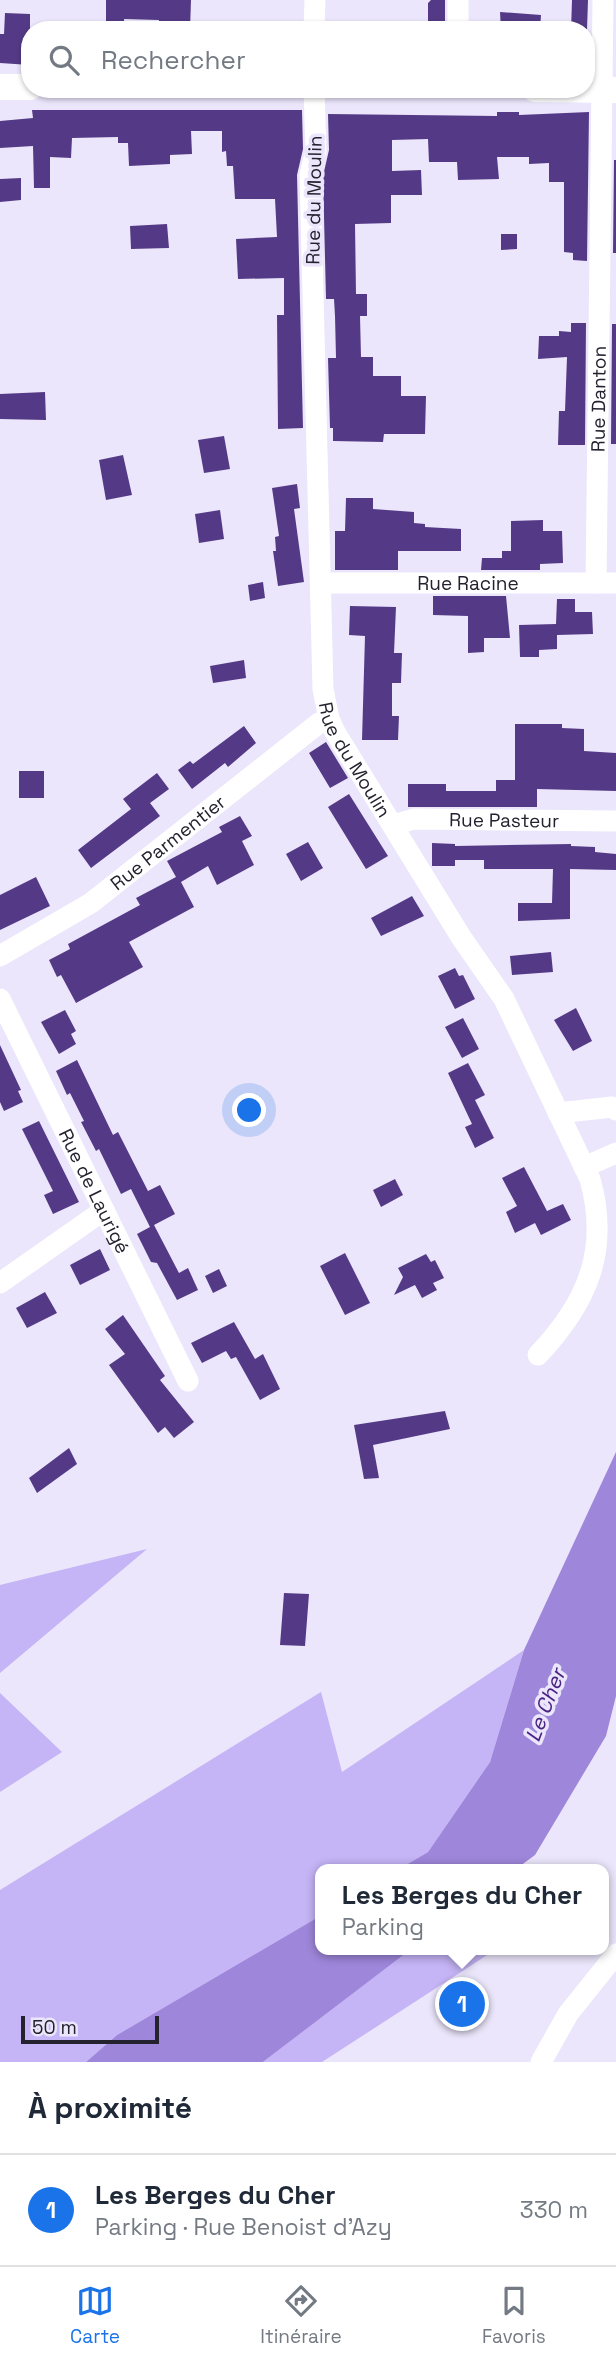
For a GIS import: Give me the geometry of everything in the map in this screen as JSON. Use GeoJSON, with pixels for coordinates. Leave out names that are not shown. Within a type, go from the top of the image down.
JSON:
{"type":"FeatureCollection","features":[{"type":"Feature","properties":{"kind":"main road"},"geometry":{"type":"LineString","coordinates":[[0,87],[21,86]]}},
{"type":"Feature","properties":{"kind":"street"},"geometry":{"type":"LineString","coordinates":[[314,21],[315,0]]}},
{"type":"Feature","properties":{"kind":"street"},"geometry":{"type":"LineString","coordinates":[[458,0],[458,21]]}},
{"type":"Feature","properties":{"kind":"street","name":"Rue Danton"},"geometry":{"type":"LineString","coordinates":[[603,0],[609,90],[606,583]]}},
{"type":"Feature","properties":{"kind":"street","name":"Rue du Moulin"},"geometry":{"type":"LineString","coordinates":[[314,98],[316,150],[310,175],[323,689],[329,719],[461,937],[504,999],[584,1167],[597,1205],[593,1267],[581,1300],[565,1326],[538,1355]]}},
{"type":"Feature","properties":{"kind":"street","name":"Rue Racine"},"geometry":{"type":"LineString","coordinates":[[321,583],[606,583]]}},
{"type":"Feature","properties":{"kind":"street","name":"Rue Parmentier"},"geometry":{"type":"LineString","coordinates":[[0,956],[91,903],[320,723],[329,719]]}},
{"type":"Feature","properties":{"kind":"street","name":"Rue Pasteur"},"geometry":{"type":"LineString","coordinates":[[393,825],[414,819],[616,821]]}},
{"type":"Feature","properties":{"kind":"street","name":"Rue de Laurigé"},"geometry":{"type":"LineString","coordinates":[[0,999],[188,1381]]}},
{"type":"Feature","properties":{"kind":"street"},"geometry":{"type":"LineString","coordinates":[[558,1113],[612,1107],[616,1110]]}},
{"type":"Feature","properties":{"kind":"street"},"geometry":{"type":"LineString","coordinates":[[584,1167],[616,1153]]}},
{"type":"Feature","properties":{"kind":"street"},"geometry":{"type":"LineString","coordinates":[[0,1283],[104,1210]]}},
{"type":"Feature","properties":{"kind":"street"},"geometry":{"type":"LineString","coordinates":[[541,2062],[568,2014],[616,1954]]}},
{"type":"Feature","properties":{"kind":"shaded area"},"geometry":{"type":"Polygon","coordinates":[[[147,1549],[0,1673],[0,1585],[147,1549]]]}},
{"type":"Feature","properties":{"kind":"shaded area"},"geometry":{"type":"Polygon","coordinates":[[[524,1650],[490,1762],[428,1852],[408,1864],[315,1864],[315,1919],[117,2035],[86,2062],[0,2062],[0,1890],[321,1692],[342,1772],[524,1650]]]}},
{"type":"Feature","properties":{"kind":"shaded area"},"geometry":{"type":"Polygon","coordinates":[[[0,1693],[62,1752],[0,1792],[0,1693]]]}},
{"type":"Feature","properties":{"kind":"shaded area"},"geometry":{"type":"Polygon","coordinates":[[[403,1955],[487,1955],[322,2062],[263,2062],[403,1955]]]}},
{"type":"Feature","properties":{"kind":"water","name":"Le Cher"},"geometry":{"type":"Polygon","coordinates":[[[616,1452],[616,1696],[606,1736],[535,1855],[523,1864],[408,1864],[428,1852],[490,1762],[524,1650],[616,1452]]]}},
{"type":"Feature","properties":{"kind":"water"},"geometry":{"type":"Polygon","coordinates":[[[315,1919],[315,1955],[403,1955],[263,2062],[86,2062],[117,2035],[315,1919]]]}},
{"type":"Feature","properties":{"kind":"building"},"geometry":{"type":"Polygon","coordinates":[[[106,0],[191,0],[190,21],[106,21],[106,0]]]}},
{"type":"Feature","properties":{"kind":"building"},"geometry":{"type":"Polygon","coordinates":[[[431,0],[445,0],[445,21],[428,21],[428,3],[431,0]]]}},
{"type":"Feature","properties":{"kind":"building"},"geometry":{"type":"Polygon","coordinates":[[[572,0],[588,0],[587,21],[571,21],[572,0]]]}},
{"type":"Feature","properties":{"kind":"building"},"geometry":{"type":"Polygon","coordinates":[[[500,12],[541,15],[541,21],[500,21],[500,12]]]}},
{"type":"Feature","properties":{"kind":"building"},"geometry":{"type":"Polygon","coordinates":[[[5,13],[30,14],[30,21],[21,21],[21,64],[0,63],[0,34],[4,34],[5,13]]]}},
{"type":"Feature","properties":{"kind":"building"},"geometry":{"type":"Polygon","coordinates":[[[32,110],[302,110],[303,149],[297,175],[303,428],[278,429],[277,315],[284,315],[284,278],[238,279],[236,239],[277,237],[275,199],[235,199],[233,166],[227,166],[226,151],[222,152],[222,131],[191,131],[192,154],[170,155],[170,164],[129,166],[128,143],[118,143],[118,137],[72,138],[71,158],[50,157],[50,188],[34,188],[33,146],[0,148],[0,121],[33,118],[32,110]]]}},
{"type":"Feature","properties":{"kind":"building"},"geometry":{"type":"Polygon","coordinates":[[[497,112],[519,112],[519,115],[589,112],[587,261],[573,260],[573,253],[564,252],[564,182],[549,182],[549,163],[529,164],[529,157],[497,157],[499,179],[458,180],[457,162],[429,162],[428,139],[392,140],[392,171],[421,170],[422,195],[391,195],[391,223],[355,224],[356,294],[367,294],[367,316],[360,316],[361,357],[373,357],[373,376],[401,376],[401,396],[426,396],[425,434],[384,434],[383,442],[333,441],[333,428],[330,428],[328,358],[336,358],[335,316],[334,299],[326,299],[323,176],[329,150],[328,114],[497,116],[497,112]]]}},
{"type":"Feature","properties":{"kind":"building"},"geometry":{"type":"Polygon","coordinates":[[[616,160],[616,253],[613,253],[616,160]]]}},
{"type":"Feature","properties":{"kind":"building"},"geometry":{"type":"Polygon","coordinates":[[[21,178],[21,200],[0,202],[0,179],[21,178]]]}},
{"type":"Feature","properties":{"kind":"building"},"geometry":{"type":"Polygon","coordinates":[[[167,224],[169,248],[131,249],[130,226],[167,224]]]}},
{"type":"Feature","properties":{"kind":"building"},"geometry":{"type":"Polygon","coordinates":[[[501,234],[517,234],[517,249],[501,250],[501,234]]]}},
{"type":"Feature","properties":{"kind":"building"},"geometry":{"type":"Polygon","coordinates":[[[571,323],[586,323],[585,445],[558,445],[559,411],[565,411],[567,357],[538,359],[539,336],[559,336],[559,331],[571,332],[571,323]]]}},
{"type":"Feature","properties":{"kind":"building"},"geometry":{"type":"Polygon","coordinates":[[[612,324],[616,324],[616,444],[611,444],[612,324]]]}},
{"type":"Feature","properties":{"kind":"building"},"geometry":{"type":"Polygon","coordinates":[[[45,392],[46,420],[0,419],[0,394],[45,392]]]}},
{"type":"Feature","properties":{"kind":"building"},"geometry":{"type":"Polygon","coordinates":[[[224,436],[230,469],[204,473],[198,440],[224,436]]]}},
{"type":"Feature","properties":{"kind":"building"},"geometry":{"type":"Polygon","coordinates":[[[123,455],[132,495],[106,500],[99,460],[123,455]]]}},
{"type":"Feature","properties":{"kind":"building"},"geometry":{"type":"Polygon","coordinates":[[[297,484],[300,508],[294,509],[304,582],[278,586],[273,551],[276,551],[275,537],[279,536],[272,488],[297,484]]]}},
{"type":"Feature","properties":{"kind":"building"},"geometry":{"type":"Polygon","coordinates":[[[346,498],[373,498],[373,509],[414,512],[414,523],[425,524],[425,527],[461,529],[461,551],[398,551],[398,570],[335,570],[335,531],[345,531],[346,498]]]}},
{"type":"Feature","properties":{"kind":"building"},"geometry":{"type":"Polygon","coordinates":[[[220,510],[224,539],[199,543],[195,514],[220,510]]]}},
{"type":"Feature","properties":{"kind":"building"},"geometry":{"type":"Polygon","coordinates":[[[543,520],[543,531],[562,531],[563,563],[540,564],[540,570],[481,570],[482,558],[502,558],[502,551],[511,551],[511,521],[543,520]]]}},
{"type":"Feature","properties":{"kind":"building"},"geometry":{"type":"Polygon","coordinates":[[[263,582],[265,598],[250,601],[248,585],[263,582]]]}},
{"type":"Feature","properties":{"kind":"building"},"geometry":{"type":"Polygon","coordinates":[[[433,596],[506,596],[510,638],[484,638],[484,652],[468,653],[468,616],[433,615],[433,596]]]}},
{"type":"Feature","properties":{"kind":"building"},"geometry":{"type":"Polygon","coordinates":[[[557,599],[575,599],[575,612],[592,612],[593,634],[557,635],[557,649],[539,650],[539,657],[520,657],[519,625],[556,624],[557,599]]]}},
{"type":"Feature","properties":{"kind":"building"},"geometry":{"type":"Polygon","coordinates":[[[350,606],[396,607],[394,653],[402,653],[401,683],[392,683],[392,716],[399,716],[398,740],[362,740],[365,636],[349,635],[350,606]]]}},
{"type":"Feature","properties":{"kind":"building"},"geometry":{"type":"Polygon","coordinates":[[[244,660],[246,678],[213,683],[210,666],[244,660]]]}},
{"type":"Feature","properties":{"kind":"building"},"geometry":{"type":"Polygon","coordinates":[[[515,724],[562,724],[562,728],[584,729],[584,751],[616,753],[616,791],[537,789],[537,807],[408,807],[408,784],[446,784],[446,791],[496,791],[496,780],[515,780],[515,724]]]}},
{"type":"Feature","properties":{"kind":"building"},"geometry":{"type":"Polygon","coordinates":[[[244,726],[256,743],[228,767],[225,763],[192,789],[178,770],[190,761],[193,764],[244,726]]]}},
{"type":"Feature","properties":{"kind":"building"},"geometry":{"type":"Polygon","coordinates":[[[326,742],[348,778],[330,788],[309,753],[326,742]]]}},
{"type":"Feature","properties":{"kind":"building"},"geometry":{"type":"Polygon","coordinates":[[[19,771],[44,771],[44,798],[19,798],[19,771]]]}},
{"type":"Feature","properties":{"kind":"building"},"geometry":{"type":"Polygon","coordinates":[[[157,773],[169,789],[150,803],[160,816],[91,868],[78,850],[131,809],[123,799],[157,773]]]}},
{"type":"Feature","properties":{"kind":"building"},"geometry":{"type":"Polygon","coordinates":[[[349,794],[388,856],[366,869],[328,807],[349,794]]]}},
{"type":"Feature","properties":{"kind":"building"},"geometry":{"type":"Polygon","coordinates":[[[240,816],[252,836],[242,841],[254,865],[217,885],[208,866],[181,882],[194,907],[129,942],[143,967],[76,1003],[61,975],[57,977],[49,960],[70,949],[68,944],[140,905],[136,898],[176,877],[167,861],[222,832],[219,827],[240,816]]]}},
{"type":"Feature","properties":{"kind":"building"},"geometry":{"type":"Polygon","coordinates":[[[308,842],[323,868],[301,881],[286,854],[308,842]]]}},
{"type":"Feature","properties":{"kind":"building"},"geometry":{"type":"Polygon","coordinates":[[[432,843],[455,846],[571,844],[595,847],[595,852],[616,854],[616,870],[570,869],[570,919],[518,921],[518,903],[552,903],[553,869],[484,869],[484,860],[455,860],[455,866],[432,866],[432,843]]]}},
{"type":"Feature","properties":{"kind":"building"},"geometry":{"type":"Polygon","coordinates":[[[36,877],[50,906],[0,930],[0,895],[36,877]]]}},
{"type":"Feature","properties":{"kind":"building"},"geometry":{"type":"Polygon","coordinates":[[[412,896],[424,916],[381,936],[371,918],[412,896]]]}},
{"type":"Feature","properties":{"kind":"building"},"geometry":{"type":"Polygon","coordinates":[[[551,952],[553,972],[512,975],[510,956],[551,952]]]}},
{"type":"Feature","properties":{"kind":"building"},"geometry":{"type":"Polygon","coordinates":[[[455,968],[459,976],[463,975],[475,999],[455,1009],[438,976],[455,968]]]}},
{"type":"Feature","properties":{"kind":"building"},"geometry":{"type":"Polygon","coordinates":[[[576,1008],[592,1041],[573,1051],[554,1020],[576,1008]]]}},
{"type":"Feature","properties":{"kind":"building"},"geometry":{"type":"Polygon","coordinates":[[[65,1010],[76,1031],[71,1034],[76,1044],[59,1054],[41,1022],[65,1010]]]}},
{"type":"Feature","properties":{"kind":"building"},"geometry":{"type":"Polygon","coordinates":[[[463,1018],[479,1049],[462,1058],[445,1027],[463,1018]]]}},
{"type":"Feature","properties":{"kind":"building"},"geometry":{"type":"Polygon","coordinates":[[[0,1045],[21,1090],[18,1091],[23,1102],[4,1111],[0,1102],[0,1045]]]}},
{"type":"Feature","properties":{"kind":"building"},"geometry":{"type":"Polygon","coordinates":[[[77,1060],[113,1135],[118,1132],[148,1191],[160,1185],[175,1214],[154,1225],[179,1273],[188,1268],[198,1290],[177,1300],[157,1263],[151,1262],[137,1234],[150,1227],[131,1189],[121,1194],[56,1071],[77,1060]]]}},
{"type":"Feature","properties":{"kind":"building"},"geometry":{"type":"Polygon","coordinates":[[[468,1063],[485,1095],[475,1100],[494,1138],[475,1148],[465,1127],[472,1124],[448,1073],[468,1063]]]}},
{"type":"Feature","properties":{"kind":"building"},"geometry":{"type":"Polygon","coordinates":[[[39,1121],[79,1202],[53,1214],[44,1195],[53,1191],[22,1129],[39,1121]]]}},
{"type":"Feature","properties":{"kind":"building"},"geometry":{"type":"Polygon","coordinates":[[[524,1167],[547,1211],[563,1204],[571,1220],[541,1235],[535,1223],[515,1233],[506,1212],[517,1206],[502,1178],[524,1167]]]}},
{"type":"Feature","properties":{"kind":"building"},"geometry":{"type":"Polygon","coordinates":[[[395,1179],[403,1195],[381,1207],[373,1190],[395,1179]]]}},
{"type":"Feature","properties":{"kind":"building"},"geometry":{"type":"Polygon","coordinates":[[[100,1249],[110,1270],[80,1285],[70,1265],[100,1249]]]}},
{"type":"Feature","properties":{"kind":"building"},"geometry":{"type":"Polygon","coordinates":[[[345,1253],[370,1303],[345,1315],[320,1266],[345,1253]]]}},
{"type":"Feature","properties":{"kind":"building"},"geometry":{"type":"Polygon","coordinates":[[[426,1254],[431,1262],[435,1260],[444,1278],[433,1283],[437,1290],[422,1298],[415,1285],[394,1295],[403,1277],[398,1268],[426,1254]]]}},
{"type":"Feature","properties":{"kind":"building"},"geometry":{"type":"Polygon","coordinates":[[[219,1269],[227,1286],[213,1293],[205,1276],[219,1269]]]}},
{"type":"Feature","properties":{"kind":"building"},"geometry":{"type":"Polygon","coordinates":[[[45,1292],[57,1313],[27,1328],[16,1308],[45,1292]]]}},
{"type":"Feature","properties":{"kind":"building"},"geometry":{"type":"Polygon","coordinates":[[[123,1315],[165,1376],[160,1380],[194,1422],[174,1438],[165,1427],[158,1433],[109,1365],[125,1354],[105,1329],[123,1315]]]}},
{"type":"Feature","properties":{"kind":"building"},"geometry":{"type":"Polygon","coordinates":[[[234,1322],[255,1359],[263,1354],[280,1389],[260,1400],[236,1357],[231,1359],[226,1351],[202,1363],[191,1343],[234,1322]]]}},
{"type":"Feature","properties":{"kind":"building"},"geometry":{"type":"Polygon","coordinates":[[[445,1411],[450,1429],[373,1445],[379,1478],[364,1479],[354,1425],[445,1411]]]}},
{"type":"Feature","properties":{"kind":"building"},"geometry":{"type":"Polygon","coordinates":[[[69,1448],[77,1464],[37,1493],[29,1478],[69,1448]]]}},
{"type":"Feature","properties":{"kind":"building"},"geometry":{"type":"Polygon","coordinates":[[[284,1593],[309,1594],[305,1646],[280,1645],[284,1593]]]}},
{"type":"Feature","properties":{"kind":"place","name":"Les Berges du Cher"},"geometry":{"type":"Point","coordinates":[462,2004]}}]}
